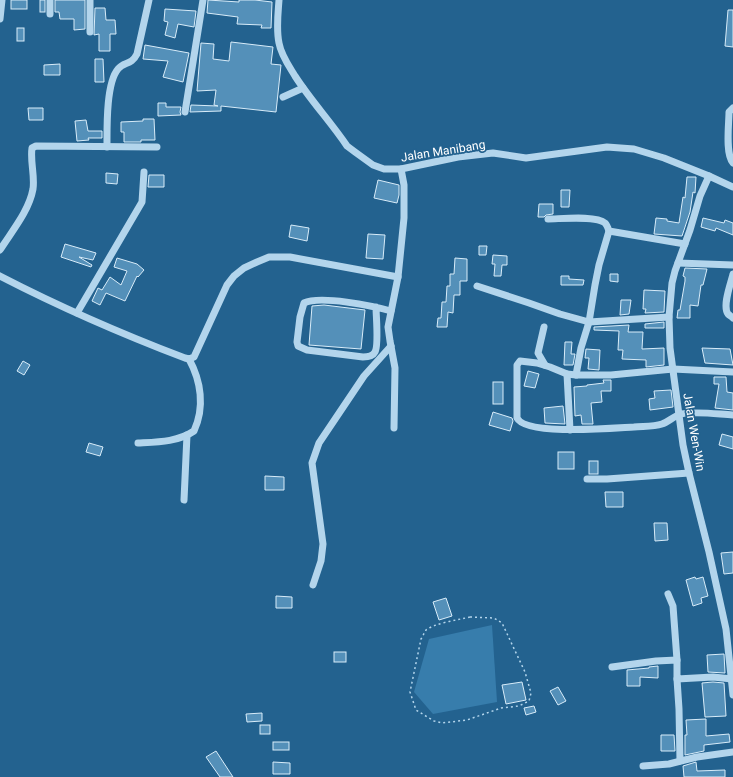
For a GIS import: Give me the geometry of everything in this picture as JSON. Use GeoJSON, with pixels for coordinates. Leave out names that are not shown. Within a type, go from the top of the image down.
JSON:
{"type":"FeatureCollection","features":[{"type":"Feature","properties":{"kind":"street"},"geometry":{"type":"LineString","coordinates":[[0,19],[2,0]]}},
{"type":"Feature","properties":{"kind":"street"},"geometry":{"type":"LineString","coordinates":[[50,0],[50,14]]}},
{"type":"Feature","properties":{"kind":"street"},"geometry":{"type":"LineString","coordinates":[[90,0],[90,32]]}},
{"type":"Feature","properties":{"kind":"street"},"geometry":{"type":"LineString","coordinates":[[107,147],[107,118],[112,84],[118,69],[134,60],[137,54],[149,0]]}},
{"type":"Feature","properties":{"kind":"street"},"geometry":{"type":"LineString","coordinates":[[185,112],[203,0]]}},
{"type":"Feature","properties":{"kind":"street","name":"Jalan Manibang"},"geometry":{"type":"LineString","coordinates":[[278,0],[277,33],[282,53],[303,88],[348,146],[373,165],[384,169],[402,169],[458,157],[492,154],[526,158],[607,147],[634,149],[664,158],[733,187]]}},
{"type":"Feature","properties":{"kind":"street"},"geometry":{"type":"LineString","coordinates":[[283,97],[303,88]]}},
{"type":"Feature","properties":{"kind":"street"},"geometry":{"type":"LineString","coordinates":[[733,108],[729,112],[728,150],[730,160],[733,163]]}},
{"type":"Feature","properties":{"kind":"street"},"geometry":{"type":"LineString","coordinates":[[0,250],[16,226],[29,200],[33,188],[32,148],[36,146],[157,147]]}},
{"type":"Feature","properties":{"kind":"street"},"geometry":{"type":"LineString","coordinates":[[394,428],[395,368],[388,327],[398,277],[404,218],[404,185],[402,169]]}},
{"type":"Feature","properties":{"kind":"street"},"geometry":{"type":"LineString","coordinates":[[77,313],[142,202],[144,172]]}},
{"type":"Feature","properties":{"kind":"street","name":"Jalan Wen-Win"},"geometry":{"type":"LineString","coordinates":[[709,176],[700,196],[672,283],[669,317],[670,348],[689,473],[729,629],[733,695]]}},
{"type":"Feature","properties":{"kind":"street"},"geometry":{"type":"LineString","coordinates":[[548,219],[581,218],[599,220],[606,224],[609,231],[595,285],[589,322],[576,375]]}},
{"type":"Feature","properties":{"kind":"street"},"geometry":{"type":"LineString","coordinates":[[609,231],[685,244]]}},
{"type":"Feature","properties":{"kind":"street"},"geometry":{"type":"LineString","coordinates":[[0,276],[132,338],[189,359],[194,357],[227,285],[234,276],[244,268],[256,262],[269,257],[290,257],[398,277]]}},
{"type":"Feature","properties":{"kind":"street"},"geometry":{"type":"LineString","coordinates":[[678,263],[733,265]]}},
{"type":"Feature","properties":{"kind":"street"},"geometry":{"type":"LineString","coordinates":[[733,274],[728,291],[726,308],[728,314],[733,318]]}},
{"type":"Feature","properties":{"kind":"street"},"geometry":{"type":"LineString","coordinates":[[477,286],[560,314],[589,322],[669,317]]}},
{"type":"Feature","properties":{"kind":"street"},"geometry":{"type":"LineString","coordinates":[[376,307],[376,344],[375,353],[371,356],[363,358],[307,350],[298,346],[297,342],[300,317],[304,303],[309,300],[346,302],[376,307],[391,311]]}},
{"type":"Feature","properties":{"kind":"street"},"geometry":{"type":"LineString","coordinates":[[544,327],[538,353],[545,365]]}},
{"type":"Feature","properties":{"kind":"street"},"geometry":{"type":"LineString","coordinates":[[313,585],[321,561],[323,544],[312,462],[319,443],[364,376],[391,346]]}},
{"type":"Feature","properties":{"kind":"street"},"geometry":{"type":"LineString","coordinates":[[138,443],[160,442],[180,438],[194,431],[201,402],[201,391],[195,369],[189,359]]}},
{"type":"Feature","properties":{"kind":"street"},"geometry":{"type":"LineString","coordinates":[[733,372],[673,370],[600,375],[576,375],[567,374],[545,365],[528,361],[520,361],[517,365],[517,418],[519,422],[540,428],[570,430],[612,428],[661,424],[680,414],[703,413],[733,415]]}},
{"type":"Feature","properties":{"kind":"street"},"geometry":{"type":"LineString","coordinates":[[567,374],[570,430]]}},
{"type":"Feature","properties":{"kind":"street"},"geometry":{"type":"LineString","coordinates":[[184,500],[187,435]]}},
{"type":"Feature","properties":{"kind":"street"},"geometry":{"type":"LineString","coordinates":[[587,479],[689,473]]}},
{"type":"Feature","properties":{"kind":"street"},"geometry":{"type":"LineString","coordinates":[[668,594],[673,606],[677,660],[680,761]]}},
{"type":"Feature","properties":{"kind":"street"},"geometry":{"type":"LineString","coordinates":[[612,667],[656,661],[677,660]]}},
{"type":"Feature","properties":{"kind":"street"},"geometry":{"type":"LineString","coordinates":[[677,679],[732,679]]}},
{"type":"Feature","properties":{"kind":"street"},"geometry":{"type":"LineString","coordinates":[[643,766],[669,764],[697,757],[733,752]]}},
{"type":"Feature","properties":{"kind":"path"},"geometry":{"type":"LineString","coordinates":[[470,617],[494,618],[502,623],[505,628],[525,672],[532,693],[529,701],[519,706],[501,708],[467,720],[442,724],[434,721],[416,710],[410,692],[420,649],[421,639],[426,631],[437,625],[470,617]]}},
{"type":"Feature","properties":{"kind":"shaded area"},"geometry":{"type":"Polygon","coordinates":[[[492,625],[497,702],[433,714],[414,692],[429,639],[492,625]]]}},
{"type":"Feature","properties":{"kind":"building"},"geometry":{"type":"Polygon","coordinates":[[[11,0],[27,0],[27,9],[11,9],[11,0]]]}},
{"type":"Feature","properties":{"kind":"building"},"geometry":{"type":"Polygon","coordinates":[[[40,0],[45,0],[45,12],[40,12],[40,0]]]}},
{"type":"Feature","properties":{"kind":"building"},"geometry":{"type":"Polygon","coordinates":[[[55,0],[85,0],[85,29],[74,30],[74,19],[60,19],[59,12],[55,12],[55,0]]]}},
{"type":"Feature","properties":{"kind":"building"},"geometry":{"type":"Polygon","coordinates":[[[208,0],[239,2],[239,0],[255,0],[272,2],[271,28],[261,28],[262,25],[237,24],[238,17],[207,13],[208,0]]]}},
{"type":"Feature","properties":{"kind":"building"},"geometry":{"type":"Polygon","coordinates":[[[95,8],[105,8],[106,20],[115,20],[116,34],[110,34],[110,51],[99,51],[99,34],[94,35],[95,8]]]}},
{"type":"Feature","properties":{"kind":"building"},"geometry":{"type":"Polygon","coordinates":[[[165,9],[196,11],[194,27],[178,24],[175,38],[165,35],[168,22],[164,21],[165,9]]]}},
{"type":"Feature","properties":{"kind":"building"},"geometry":{"type":"Polygon","coordinates":[[[728,10],[733,10],[733,47],[725,46],[728,10]]]}},
{"type":"Feature","properties":{"kind":"building"},"geometry":{"type":"Polygon","coordinates":[[[17,28],[24,28],[24,41],[17,41],[17,28]]]}},
{"type":"Feature","properties":{"kind":"building"},"geometry":{"type":"Polygon","coordinates":[[[231,42],[273,47],[271,64],[281,65],[276,112],[221,106],[221,111],[190,112],[191,105],[218,106],[214,105],[216,90],[197,91],[201,43],[214,44],[213,59],[229,61],[231,42]]]}},
{"type":"Feature","properties":{"kind":"building"},"geometry":{"type":"Polygon","coordinates":[[[145,45],[189,53],[183,82],[163,77],[168,61],[143,59],[145,45]]]}},
{"type":"Feature","properties":{"kind":"building"},"geometry":{"type":"Polygon","coordinates":[[[95,59],[103,59],[104,82],[95,82],[95,59]]]}},
{"type":"Feature","properties":{"kind":"building"},"geometry":{"type":"Polygon","coordinates":[[[60,64],[60,75],[44,75],[44,65],[60,64]]]}},
{"type":"Feature","properties":{"kind":"building"},"geometry":{"type":"Polygon","coordinates":[[[158,103],[166,103],[166,107],[181,107],[181,115],[158,116],[158,103]]]}},
{"type":"Feature","properties":{"kind":"building"},"geometry":{"type":"Polygon","coordinates":[[[28,108],[43,108],[43,120],[29,120],[28,108]]]}},
{"type":"Feature","properties":{"kind":"building"},"geometry":{"type":"Polygon","coordinates":[[[143,119],[154,119],[155,140],[124,142],[124,132],[121,132],[121,122],[143,121],[143,119]]]}},
{"type":"Feature","properties":{"kind":"building"},"geometry":{"type":"Polygon","coordinates":[[[86,120],[88,131],[102,131],[102,138],[88,138],[89,140],[77,141],[75,121],[86,120]]]}},
{"type":"Feature","properties":{"kind":"building"},"geometry":{"type":"Polygon","coordinates":[[[106,173],[118,174],[117,184],[106,183],[106,173]]]}},
{"type":"Feature","properties":{"kind":"building"},"geometry":{"type":"Polygon","coordinates":[[[149,175],[164,175],[164,187],[148,187],[149,175]]]}},
{"type":"Feature","properties":{"kind":"building"},"geometry":{"type":"Polygon","coordinates":[[[687,177],[696,177],[695,193],[693,192],[690,212],[682,236],[654,234],[656,218],[667,219],[667,221],[679,223],[683,197],[685,198],[687,177]]]}},
{"type":"Feature","properties":{"kind":"building"},"geometry":{"type":"Polygon","coordinates":[[[378,180],[399,185],[397,203],[374,198],[378,180]]]}},
{"type":"Feature","properties":{"kind":"building"},"geometry":{"type":"Polygon","coordinates":[[[561,190],[570,190],[569,207],[561,207],[561,190]]]}},
{"type":"Feature","properties":{"kind":"building"},"geometry":{"type":"Polygon","coordinates":[[[539,204],[553,204],[553,214],[538,217],[539,204]]]}},
{"type":"Feature","properties":{"kind":"building"},"geometry":{"type":"Polygon","coordinates":[[[703,218],[724,223],[725,220],[733,223],[733,235],[716,228],[715,231],[701,227],[703,218]]]}},
{"type":"Feature","properties":{"kind":"building"},"geometry":{"type":"Polygon","coordinates":[[[291,225],[309,228],[307,241],[289,237],[291,225]]]}},
{"type":"Feature","properties":{"kind":"building"},"geometry":{"type":"Polygon","coordinates":[[[368,234],[385,235],[383,259],[366,258],[368,234]]]}},
{"type":"Feature","properties":{"kind":"building"},"geometry":{"type":"Polygon","coordinates":[[[65,244],[96,253],[93,260],[79,257],[92,265],[91,267],[61,257],[65,244]]]}},
{"type":"Feature","properties":{"kind":"building"},"geometry":{"type":"Polygon","coordinates":[[[479,246],[487,246],[486,255],[479,255],[479,246]]]}},
{"type":"Feature","properties":{"kind":"building"},"geometry":{"type":"Polygon","coordinates":[[[493,255],[507,256],[507,265],[502,265],[501,276],[494,276],[495,264],[492,264],[493,255]]]}},
{"type":"Feature","properties":{"kind":"building"},"geometry":{"type":"Polygon","coordinates":[[[117,258],[137,264],[144,270],[138,277],[137,276],[125,301],[106,293],[100,305],[92,301],[98,288],[102,290],[110,277],[121,285],[127,271],[114,267],[117,258]]]}},
{"type":"Feature","properties":{"kind":"building"},"geometry":{"type":"Polygon","coordinates":[[[455,258],[467,259],[467,281],[460,281],[460,295],[454,295],[453,313],[448,312],[447,327],[437,327],[438,318],[441,318],[442,302],[446,302],[447,286],[450,286],[450,274],[454,274],[455,258]]]}},
{"type":"Feature","properties":{"kind":"building"},"geometry":{"type":"Polygon","coordinates":[[[685,268],[707,269],[703,285],[701,285],[698,306],[690,305],[690,318],[677,318],[678,310],[680,310],[685,281],[685,277],[683,276],[685,268]]]}},
{"type":"Feature","properties":{"kind":"building"},"geometry":{"type":"Polygon","coordinates":[[[610,274],[618,274],[618,282],[610,281],[610,274]]]}},
{"type":"Feature","properties":{"kind":"building"},"geometry":{"type":"Polygon","coordinates":[[[561,276],[569,276],[569,279],[584,280],[583,285],[561,285],[561,276]]]}},
{"type":"Feature","properties":{"kind":"building"},"geometry":{"type":"Polygon","coordinates":[[[644,290],[665,291],[664,312],[645,313],[646,309],[643,309],[644,290]]]}},
{"type":"Feature","properties":{"kind":"building"},"geometry":{"type":"Polygon","coordinates":[[[621,300],[631,300],[629,314],[620,315],[621,300]]]}},
{"type":"Feature","properties":{"kind":"building"},"geometry":{"type":"Polygon","coordinates":[[[324,305],[365,310],[361,349],[309,345],[312,306],[324,305]]]}},
{"type":"Feature","properties":{"kind":"building"},"geometry":{"type":"Polygon","coordinates":[[[664,322],[664,328],[645,328],[645,324],[664,322]]]}},
{"type":"Feature","properties":{"kind":"building"},"geometry":{"type":"Polygon","coordinates":[[[629,325],[628,332],[643,332],[642,349],[664,348],[664,365],[646,367],[646,360],[622,359],[623,350],[618,350],[619,331],[594,330],[594,327],[629,325]]]}},
{"type":"Feature","properties":{"kind":"building"},"geometry":{"type":"Polygon","coordinates":[[[565,342],[572,342],[571,354],[575,354],[573,365],[564,365],[565,342]]]}},
{"type":"Feature","properties":{"kind":"building"},"geometry":{"type":"Polygon","coordinates":[[[702,348],[730,349],[733,365],[705,363],[702,348]]]}},
{"type":"Feature","properties":{"kind":"building"},"geometry":{"type":"Polygon","coordinates":[[[586,349],[600,350],[599,370],[588,369],[589,358],[585,358],[586,349]]]}},
{"type":"Feature","properties":{"kind":"building"},"geometry":{"type":"Polygon","coordinates":[[[23,361],[30,365],[24,375],[17,371],[23,361]]]}},
{"type":"Feature","properties":{"kind":"building"},"geometry":{"type":"Polygon","coordinates":[[[528,371],[539,374],[535,388],[524,386],[528,371]]]}},
{"type":"Feature","properties":{"kind":"building"},"geometry":{"type":"Polygon","coordinates":[[[714,377],[726,377],[727,392],[733,393],[733,410],[715,408],[719,384],[714,384],[714,377]]]}},
{"type":"Feature","properties":{"kind":"building"},"geometry":{"type":"Polygon","coordinates":[[[603,380],[611,380],[611,391],[601,391],[602,402],[591,403],[593,424],[582,424],[581,415],[575,416],[574,387],[604,383],[603,380]]]}},
{"type":"Feature","properties":{"kind":"building"},"geometry":{"type":"Polygon","coordinates":[[[493,382],[503,382],[503,404],[493,404],[493,382]]]}},
{"type":"Feature","properties":{"kind":"building"},"geometry":{"type":"Polygon","coordinates":[[[671,390],[673,407],[650,410],[649,399],[655,398],[654,391],[671,390]]]}},
{"type":"Feature","properties":{"kind":"building"},"geometry":{"type":"Polygon","coordinates":[[[563,406],[565,424],[545,423],[544,408],[563,406]]]}},
{"type":"Feature","properties":{"kind":"building"},"geometry":{"type":"Polygon","coordinates":[[[493,412],[512,418],[513,421],[510,431],[489,425],[493,412]]]}},
{"type":"Feature","properties":{"kind":"building"},"geometry":{"type":"Polygon","coordinates":[[[722,434],[733,437],[733,449],[719,445],[722,434]]]}},
{"type":"Feature","properties":{"kind":"building"},"geometry":{"type":"Polygon","coordinates":[[[89,443],[103,447],[100,456],[86,452],[89,443]]]}},
{"type":"Feature","properties":{"kind":"building"},"geometry":{"type":"Polygon","coordinates":[[[558,452],[574,452],[574,469],[558,469],[558,452]]]}},
{"type":"Feature","properties":{"kind":"building"},"geometry":{"type":"Polygon","coordinates":[[[589,461],[598,461],[598,474],[589,474],[589,461]]]}},
{"type":"Feature","properties":{"kind":"building"},"geometry":{"type":"Polygon","coordinates":[[[265,476],[284,477],[284,490],[265,490],[265,476]]]}},
{"type":"Feature","properties":{"kind":"building"},"geometry":{"type":"Polygon","coordinates":[[[605,492],[623,492],[623,507],[606,507],[605,492]]]}},
{"type":"Feature","properties":{"kind":"building"},"geometry":{"type":"Polygon","coordinates":[[[654,523],[667,523],[668,540],[655,541],[654,523]]]}},
{"type":"Feature","properties":{"kind":"building"},"geometry":{"type":"Polygon","coordinates":[[[733,552],[733,573],[724,574],[721,553],[733,552]]]}},
{"type":"Feature","properties":{"kind":"building"},"geometry":{"type":"Polygon","coordinates":[[[695,577],[696,579],[703,577],[708,596],[701,598],[702,603],[693,606],[686,580],[695,577]]]}},
{"type":"Feature","properties":{"kind":"building"},"geometry":{"type":"Polygon","coordinates":[[[276,596],[292,597],[292,608],[276,608],[276,596]]]}},
{"type":"Feature","properties":{"kind":"building"},"geometry":{"type":"Polygon","coordinates":[[[446,598],[452,616],[439,620],[433,602],[446,598]]]}},
{"type":"Feature","properties":{"kind":"building"},"geometry":{"type":"Polygon","coordinates":[[[334,652],[346,652],[346,662],[334,662],[334,652]]]}},
{"type":"Feature","properties":{"kind":"building"},"geometry":{"type":"Polygon","coordinates":[[[724,654],[725,673],[708,672],[707,655],[724,654]]]}},
{"type":"Feature","properties":{"kind":"building"},"geometry":{"type":"Polygon","coordinates":[[[658,666],[658,678],[640,677],[640,686],[627,686],[627,670],[658,666]]]}},
{"type":"Feature","properties":{"kind":"building"},"geometry":{"type":"Polygon","coordinates":[[[522,682],[526,700],[506,704],[502,685],[522,682]]]}},
{"type":"Feature","properties":{"kind":"building"},"geometry":{"type":"Polygon","coordinates":[[[702,683],[724,683],[726,716],[705,717],[702,683]]]}},
{"type":"Feature","properties":{"kind":"building"},"geometry":{"type":"Polygon","coordinates":[[[558,687],[566,701],[558,705],[550,691],[558,687]]]}},
{"type":"Feature","properties":{"kind":"building"},"geometry":{"type":"Polygon","coordinates":[[[534,706],[536,712],[526,715],[524,708],[534,706]]]}},
{"type":"Feature","properties":{"kind":"building"},"geometry":{"type":"Polygon","coordinates":[[[262,713],[262,721],[247,722],[246,714],[262,713]]]}},
{"type":"Feature","properties":{"kind":"building"},"geometry":{"type":"Polygon","coordinates":[[[706,719],[706,736],[729,734],[730,742],[704,745],[704,751],[685,755],[685,735],[687,735],[686,720],[706,719]]]}},
{"type":"Feature","properties":{"kind":"building"},"geometry":{"type":"Polygon","coordinates":[[[260,725],[270,725],[270,734],[260,734],[260,725]]]}},
{"type":"Feature","properties":{"kind":"building"},"geometry":{"type":"Polygon","coordinates":[[[661,735],[674,735],[675,751],[661,751],[661,735]]]}},
{"type":"Feature","properties":{"kind":"building"},"geometry":{"type":"Polygon","coordinates":[[[273,742],[289,742],[289,750],[273,750],[273,742]]]}},
{"type":"Feature","properties":{"kind":"building"},"geometry":{"type":"Polygon","coordinates":[[[216,751],[233,777],[220,777],[206,757],[216,751]]]}},
{"type":"Feature","properties":{"kind":"building"},"geometry":{"type":"Polygon","coordinates":[[[273,762],[290,763],[290,774],[273,774],[273,762]]]}},
{"type":"Feature","properties":{"kind":"building"},"geometry":{"type":"Polygon","coordinates":[[[696,762],[697,771],[725,770],[725,777],[684,777],[683,766],[696,762]]]}}]}
